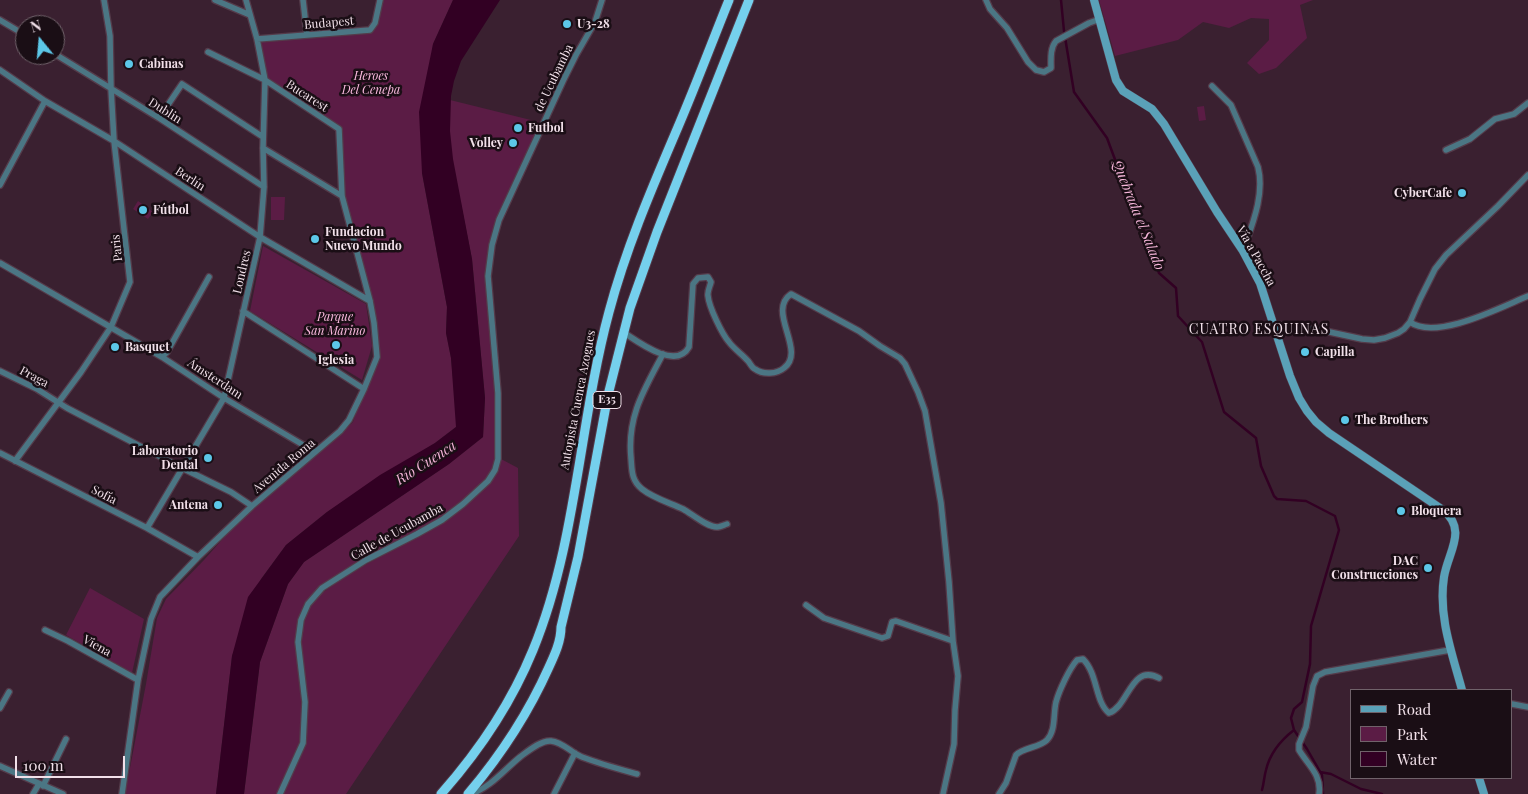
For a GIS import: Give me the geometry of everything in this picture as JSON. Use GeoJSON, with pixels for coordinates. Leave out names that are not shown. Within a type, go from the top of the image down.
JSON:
{"type":"FeatureCollection","features":[{"type":"Feature","properties":{"kind":"highway","name":"Autopista Cuenca Azogues"},"geometry":{"type":"LineString","coordinates":[[441,794],[466,765],[492,729],[522,676],[534,649],[551,597],[563,550],[596,362],[609,309],[653,186],[729,0]]}},
{"type":"Feature","properties":{"kind":"highway","name":"E35"},"geometry":{"type":"LineString","coordinates":[[469,794],[494,762],[527,712],[561,637],[562,619],[578,557],[606,404],[633,298],[654,239],[749,0]]}},
{"type":"Feature","properties":{"kind":"main road","name":"Vía a Paccha"},"geometry":{"type":"LineString","coordinates":[[1094,0],[1116,80],[1123,90],[1152,109],[1164,124],[1243,251],[1260,283],[1294,386],[1307,411],[1316,422],[1344,444],[1443,510],[1453,520],[1456,529],[1455,538],[1444,576],[1444,624],[1462,689]]}},
{"type":"Feature","properties":{"kind":"main road"},"geometry":{"type":"LineString","coordinates":[[1479,779],[1484,794]]}},
{"type":"Feature","properties":{"kind":"street","name":"Paris"},"geometry":{"type":"LineString","coordinates":[[14,460],[59,402],[111,327],[130,282],[114,141],[110,36],[104,0]]}},
{"type":"Feature","properties":{"kind":"street"},"geometry":{"type":"LineString","coordinates":[[214,0],[250,15]]}},
{"type":"Feature","properties":{"kind":"street","name":"Londres"},"geometry":{"type":"LineString","coordinates":[[147,528],[224,398],[260,237],[264,187],[264,80],[257,39],[246,0]]}},
{"type":"Feature","properties":{"kind":"street"},"geometry":{"type":"LineString","coordinates":[[303,0],[307,35]]}},
{"type":"Feature","properties":{"kind":"street","name":"Budapest"},"geometry":{"type":"LineString","coordinates":[[257,39],[370,30],[375,23],[380,0]]}},
{"type":"Feature","properties":{"kind":"street","name":"de Ucubamba"},"geometry":{"type":"LineString","coordinates":[[499,220],[563,81],[595,22],[602,0]]}},
{"type":"Feature","properties":{"kind":"street"},"geometry":{"type":"LineString","coordinates":[[986,0],[990,9],[1007,28],[1028,62],[1036,70],[1044,72],[1051,68],[1053,44],[1089,23],[1100,19]]}},
{"type":"Feature","properties":{"kind":"street"},"geometry":{"type":"LineString","coordinates":[[0,20],[15,29]]}},
{"type":"Feature","properties":{"kind":"street","name":"Bucarest"},"geometry":{"type":"LineString","coordinates":[[208,52],[264,80],[339,129]]}},
{"type":"Feature","properties":{"kind":"street","name":"Dublin"},"geometry":{"type":"LineString","coordinates":[[65,60],[159,118],[264,187]]}},
{"type":"Feature","properties":{"kind":"street","name":"Berlín"},"geometry":{"type":"LineString","coordinates":[[0,70],[44,101],[114,141],[260,237],[370,301]]}},
{"type":"Feature","properties":{"kind":"street"},"geometry":{"type":"LineString","coordinates":[[159,118],[182,84],[263,137]]}},
{"type":"Feature","properties":{"kind":"street"},"geometry":{"type":"LineString","coordinates":[[1212,86],[1230,105],[1251,151],[1260,178],[1254,220],[1243,251]]}},
{"type":"Feature","properties":{"kind":"street"},"geometry":{"type":"LineString","coordinates":[[0,185],[44,101]]}},
{"type":"Feature","properties":{"kind":"street"},"geometry":{"type":"LineString","coordinates":[[1446,150],[1470,139],[1495,120],[1514,114],[1528,103]]}},
{"type":"Feature","properties":{"kind":"street","name":"Avenida Roma"},"geometry":{"type":"LineString","coordinates":[[122,794],[138,680],[151,620],[160,597],[198,557],[252,506],[340,432],[349,420],[377,357],[370,301],[342,196],[339,129]]}},
{"type":"Feature","properties":{"kind":"street"},"geometry":{"type":"LineString","coordinates":[[263,148],[342,196]]}},
{"type":"Feature","properties":{"kind":"street"},"geometry":{"type":"LineString","coordinates":[[1274,324],[1374,340],[1398,333],[1410,322],[1435,269],[1528,175]]}},
{"type":"Feature","properties":{"kind":"street","name":"Calle de Ucubamba"},"geometry":{"type":"LineString","coordinates":[[280,794],[302,743],[305,702],[298,642],[301,620],[308,604],[322,588],[366,560],[442,520],[464,504],[482,487],[494,470],[498,459],[498,393],[488,276],[492,245],[499,220]]}},
{"type":"Feature","properties":{"kind":"street","name":"Ámsterdam"},"geometry":{"type":"LineString","coordinates":[[0,263],[162,357],[224,398],[316,452]]}},
{"type":"Feature","properties":{"kind":"street"},"geometry":{"type":"LineString","coordinates":[[162,357],[167,352],[189,315],[209,277]]}},
{"type":"Feature","properties":{"kind":"street"},"geometry":{"type":"LineString","coordinates":[[623,332],[650,350],[673,356],[683,354],[687,350],[690,340],[693,284],[698,278],[708,277],[711,282],[708,296],[720,328],[728,342],[755,369],[774,373],[784,369],[791,362],[792,351],[782,306],[786,298],[791,294],[859,331],[900,358],[918,392],[925,411],[941,503],[949,582],[953,641],[958,676],[954,744],[943,794]]}},
{"type":"Feature","properties":{"kind":"street"},"geometry":{"type":"LineString","coordinates":[[1410,322],[1426,328],[1442,328],[1528,296]]}},
{"type":"Feature","properties":{"kind":"street"},"geometry":{"type":"LineString","coordinates":[[243,311],[364,389]]}},
{"type":"Feature","properties":{"kind":"street"},"geometry":{"type":"LineString","coordinates":[[663,354],[639,400],[631,427],[630,452],[632,474],[635,482],[642,490],[689,512],[707,524],[717,527],[727,524]]}},
{"type":"Feature","properties":{"kind":"street","name":"Praga"},"geometry":{"type":"LineString","coordinates":[[0,371],[231,492],[252,506]]}},
{"type":"Feature","properties":{"kind":"street","name":"Sofía"},"geometry":{"type":"LineString","coordinates":[[0,453],[147,528],[198,557]]}},
{"type":"Feature","properties":{"kind":"street"},"geometry":{"type":"LineString","coordinates":[[806,605],[824,618],[882,638],[888,636],[892,622],[896,621],[953,641]]}},
{"type":"Feature","properties":{"kind":"street","name":"Viena"},"geometry":{"type":"LineString","coordinates":[[45,630],[138,680]]}},
{"type":"Feature","properties":{"kind":"street"},"geometry":{"type":"LineString","coordinates":[[1319,794],[1318,778],[1299,750],[1299,744],[1306,727],[1314,680],[1320,674],[1450,650]]}},
{"type":"Feature","properties":{"kind":"street"},"geometry":{"type":"LineString","coordinates":[[999,794],[1006,783],[1016,755],[1046,741],[1053,730],[1057,700],[1070,670],[1077,660],[1083,659],[1092,670],[1104,708],[1109,713],[1118,707],[1135,681],[1140,677],[1148,675],[1159,678]]}},
{"type":"Feature","properties":{"kind":"street"},"geometry":{"type":"LineString","coordinates":[[0,708],[9,692]]}},
{"type":"Feature","properties":{"kind":"street"},"geometry":{"type":"LineString","coordinates":[[1513,704],[1528,708]]}},
{"type":"Feature","properties":{"kind":"street"},"geometry":{"type":"LineString","coordinates":[[34,794],[41,785],[66,739]]}},
{"type":"Feature","properties":{"kind":"street"},"geometry":{"type":"LineString","coordinates":[[469,794],[482,790],[522,756],[539,744],[549,740],[560,743],[580,756],[638,774]]}},
{"type":"Feature","properties":{"kind":"street"},"geometry":{"type":"LineString","coordinates":[[554,794],[575,753]]}},
{"type":"Feature","properties":{"kind":"street"},"geometry":{"type":"LineString","coordinates":[[0,766],[63,794]]}},
{"type":"Feature","properties":{"kind":"green space","name":"Heroes Del Cenepa"},"geometry":{"type":"Polygon","coordinates":[[[380,0],[453,0],[433,44],[422,173],[447,307],[446,333],[451,358],[456,427],[435,443],[327,512],[286,545],[261,579],[232,656],[216,794],[125,794],[157,618],[166,599],[252,506],[353,422],[377,357],[374,323],[345,196],[342,128],[268,80],[261,41],[370,30],[380,0]]]}},
{"type":"Feature","properties":{"kind":"green space"},"geometry":{"type":"Polygon","coordinates":[[[1099,0],[1313,0],[1300,5],[1307,38],[1276,68],[1259,74],[1247,63],[1269,40],[1269,19],[1251,18],[1229,28],[1203,22],[1178,40],[1115,56],[1099,0]]]}},
{"type":"Feature","properties":{"kind":"green space"},"geometry":{"type":"Polygon","coordinates":[[[442,98],[539,122],[541,129],[499,220],[488,276],[493,317],[498,459],[488,481],[442,520],[366,560],[322,588],[308,604],[298,642],[305,702],[303,743],[280,794],[244,794],[260,662],[288,584],[304,562],[449,464],[483,437],[485,398],[472,259],[461,204],[457,198],[442,98]]]}},
{"type":"Feature","properties":{"kind":"green space"},"geometry":{"type":"Polygon","coordinates":[[[1204,106],[1206,120],[1199,121],[1197,107],[1204,106]]]}},
{"type":"Feature","properties":{"kind":"green space"},"geometry":{"type":"Polygon","coordinates":[[[271,197],[285,197],[284,220],[271,220],[271,197]]]}},
{"type":"Feature","properties":{"kind":"green space","name":"Fútbol"},"geometry":{"type":"Polygon","coordinates":[[[138,201],[153,212],[148,219],[133,209],[138,201]]]}},
{"type":"Feature","properties":{"kind":"green space","name":"Parque San Marino"},"geometry":{"type":"Polygon","coordinates":[[[263,246],[366,304],[372,346],[362,380],[250,311],[263,246]]]}},
{"type":"Feature","properties":{"kind":"green space"},"geometry":{"type":"Polygon","coordinates":[[[501,459],[518,468],[519,536],[346,794],[284,794],[302,753],[305,741],[308,700],[301,650],[301,636],[305,613],[311,603],[342,579],[428,531],[459,511],[491,482],[497,472],[501,459]]]}},
{"type":"Feature","properties":{"kind":"green space"},"geometry":{"type":"Polygon","coordinates":[[[90,588],[144,619],[132,673],[66,635],[90,588]]]}},
{"type":"Feature","properties":{"kind":"water","name":"Río Cuenca"},"geometry":{"type":"Polygon","coordinates":[[[453,0],[500,0],[461,61],[451,96],[450,131],[453,159],[472,259],[485,398],[483,437],[449,464],[304,562],[288,584],[260,662],[244,794],[216,794],[232,656],[248,597],[286,545],[327,512],[380,475],[435,443],[456,427],[451,358],[446,333],[447,307],[422,173],[419,112],[433,44],[453,0]]]}},
{"type":"Feature","properties":{"kind":"waterway","name":"Quebrada el Salado"},"geometry":{"type":"LineString","coordinates":[[1061,0],[1074,92],[1107,138],[1159,273],[1176,288],[1178,316],[1202,342],[1224,412],[1256,438],[1261,466],[1277,499],[1306,501],[1335,516],[1339,530],[1311,626],[1310,664],[1302,702],[1294,709],[1291,718],[1294,730],[1322,775],[1323,794]]}},
{"type":"Feature","properties":{"kind":"waterway"},"geometry":{"type":"LineString","coordinates":[[1262,790],[1270,758],[1280,743],[1294,730]]}},
{"type":"Feature","properties":{"kind":"waterway"},"geometry":{"type":"LineString","coordinates":[[1320,772],[1331,774],[1361,789],[1382,794]]}},
{"type":"Feature","properties":{"kind":"place","name":"U3-28"},"geometry":{"type":"Point","coordinates":[567,24]}},
{"type":"Feature","properties":{"kind":"place","name":"Cabinas"},"geometry":{"type":"Point","coordinates":[129,64]}},
{"type":"Feature","properties":{"kind":"place","name":"Futbol"},"geometry":{"type":"Point","coordinates":[518,128]}},
{"type":"Feature","properties":{"kind":"place","name":"Volley"},"geometry":{"type":"Point","coordinates":[513,143]}},
{"type":"Feature","properties":{"kind":"place","name":"CyberCafe"},"geometry":{"type":"Point","coordinates":[1462,193]}},
{"type":"Feature","properties":{"kind":"place","name":"Fútbol"},"geometry":{"type":"Point","coordinates":[143,210]}},
{"type":"Feature","properties":{"kind":"place","name":"Fundacion Nuevo Mundo"},"geometry":{"type":"Point","coordinates":[315,239]}},
{"type":"Feature","properties":{"kind":"place","name":"Iglesia"},"geometry":{"type":"Point","coordinates":[336,345]}},
{"type":"Feature","properties":{"kind":"place","name":"Basquet"},"geometry":{"type":"Point","coordinates":[115,347]}},
{"type":"Feature","properties":{"kind":"place","name":"Capilla"},"geometry":{"type":"Point","coordinates":[1305,352]}},
{"type":"Feature","properties":{"kind":"place","name":"The Brothers"},"geometry":{"type":"Point","coordinates":[1345,420]}},
{"type":"Feature","properties":{"kind":"place","name":"Laboratorio Dental"},"geometry":{"type":"Point","coordinates":[208,458]}},
{"type":"Feature","properties":{"kind":"place","name":"Antena"},"geometry":{"type":"Point","coordinates":[218,505]}},
{"type":"Feature","properties":{"kind":"place","name":"Bloquera"},"geometry":{"type":"Point","coordinates":[1401,511]}},
{"type":"Feature","properties":{"kind":"place","name":"DAC Construcciones"},"geometry":{"type":"Point","coordinates":[1428,568]}},
{"type":"Feature","properties":{"kind":"district","name":"CUATRO ESQUINAS"},"geometry":{"type":"Point","coordinates":[1259,330]}}]}
